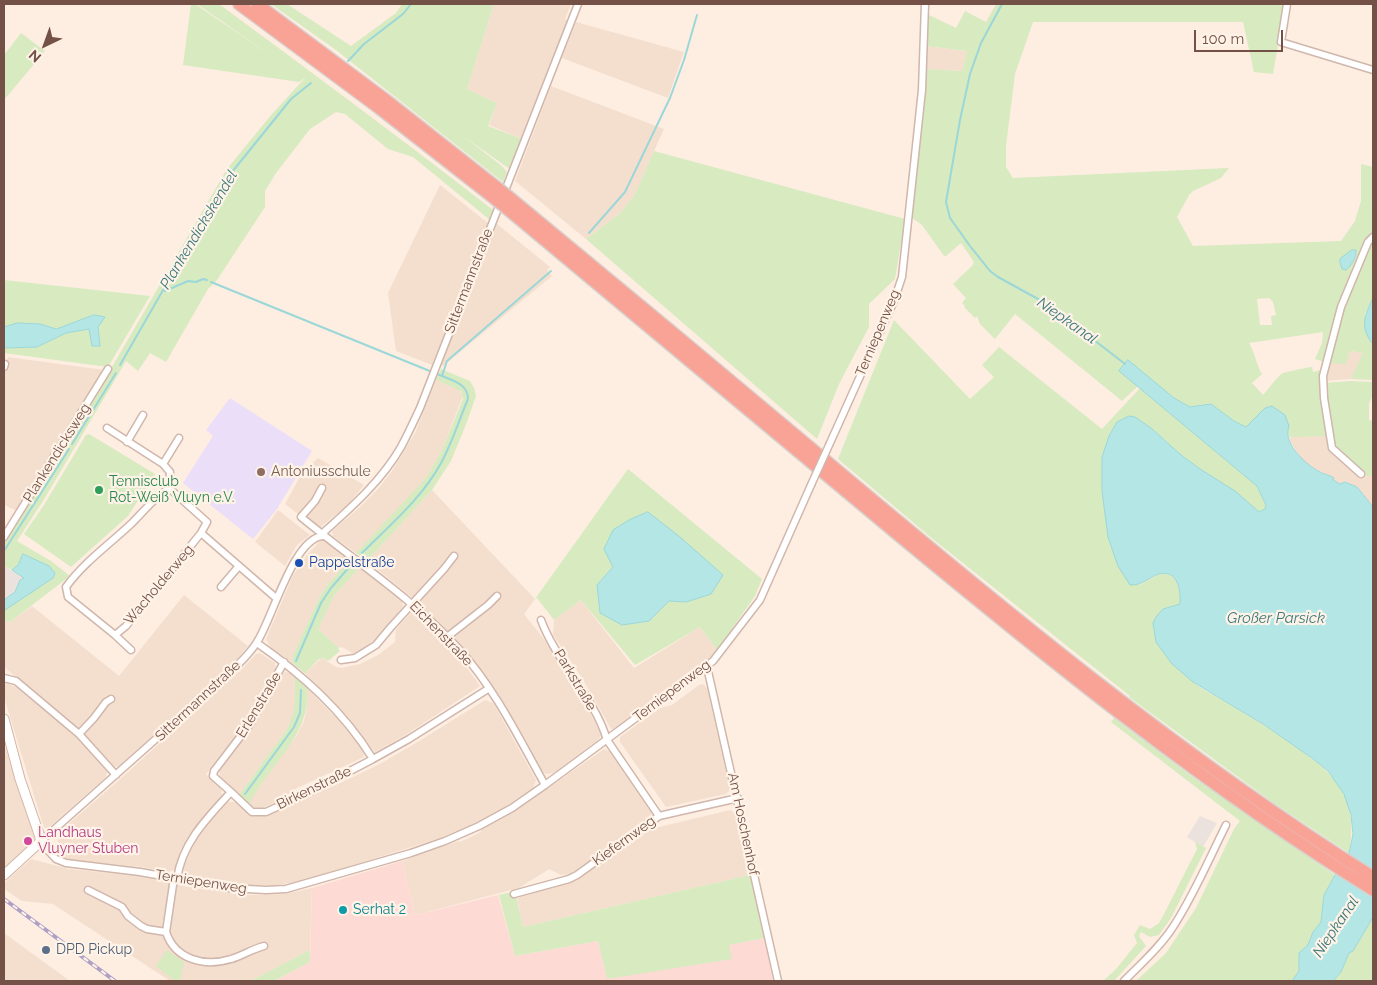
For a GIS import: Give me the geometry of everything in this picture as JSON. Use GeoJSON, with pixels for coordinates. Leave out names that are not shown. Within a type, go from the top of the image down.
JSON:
{"type":"FeatureCollection","features":[{"type":"Feature","properties":{"kind":"highway"},"geometry":{"type":"LineString","coordinates":[[239,4],[497,194]]}},
{"type":"Feature","properties":{"kind":"highway"},"geometry":{"type":"LineString","coordinates":[[257,4],[386,100],[1034,646],[1125,718],[1243,804],[1333,859],[1373,890]]}},
{"type":"Feature","properties":{"kind":"highway"},"geometry":{"type":"LineString","coordinates":[[1333,859],[1373,877]]}},
{"type":"Feature","properties":{"kind":"street","name":"Sittermannstraße"},"geometry":{"type":"LineString","coordinates":[[40,842],[229,674],[257,643],[270,618],[276,598],[289,570],[304,550],[314,539],[323,536],[325,531],[361,498],[394,456],[420,408],[578,4]]}},
{"type":"Feature","properties":{"kind":"street","name":"Terniepenweg"},"geometry":{"type":"LineString","coordinates":[[40,842],[50,854],[66,863],[140,872],[228,888],[266,890],[294,887],[356,870],[445,841],[479,826],[512,808],[545,785],[707,667],[723,650],[760,600],[894,300],[902,277],[922,90],[925,4]]}},
{"type":"Feature","properties":{"kind":"street"},"geometry":{"type":"LineString","coordinates":[[1288,4],[1281,42],[1373,70]]}},
{"type":"Feature","properties":{"kind":"street"},"geometry":{"type":"LineString","coordinates":[[1361,474],[1332,448],[1324,398],[1323,376],[1341,307],[1368,242],[1373,236]]}},
{"type":"Feature","properties":{"kind":"street","name":"Plankendicksweg"},"geometry":{"type":"LineString","coordinates":[[4,537],[108,368]]}},
{"type":"Feature","properties":{"kind":"street"},"geometry":{"type":"LineString","coordinates":[[127,442],[143,415]]}},
{"type":"Feature","properties":{"kind":"street"},"geometry":{"type":"LineString","coordinates":[[107,428],[163,464],[170,472],[169,488],[207,522],[202,533],[276,598]]}},
{"type":"Feature","properties":{"kind":"street"},"geometry":{"type":"LineString","coordinates":[[163,464],[179,438]]}},
{"type":"Feature","properties":{"kind":"street","name":"Wacholderweg"},"geometry":{"type":"LineString","coordinates":[[131,650],[68,597],[66,587],[76,573],[106,548],[160,494],[169,488]]}},
{"type":"Feature","properties":{"kind":"street"},"geometry":{"type":"LineString","coordinates":[[322,488],[301,517],[323,536]]}},
{"type":"Feature","properties":{"kind":"street","name":"Wacholderweg"},"geometry":{"type":"LineString","coordinates":[[115,635],[126,626],[202,533]]}},
{"type":"Feature","properties":{"kind":"street","name":"Eichenstraße"},"geometry":{"type":"LineString","coordinates":[[323,536],[358,560],[412,604],[470,662],[504,712],[545,785]]}},
{"type":"Feature","properties":{"kind":"street"},"geometry":{"type":"LineString","coordinates":[[341,660],[355,658],[376,645],[454,556]]}},
{"type":"Feature","properties":{"kind":"street"},"geometry":{"type":"LineString","coordinates":[[221,587],[239,566]]}},
{"type":"Feature","properties":{"kind":"street"},"geometry":{"type":"LineString","coordinates":[[447,637],[497,596]]}},
{"type":"Feature","properties":{"kind":"street","name":"Parkstraße"},"geometry":{"type":"LineString","coordinates":[[541,620],[546,635],[579,684],[604,730],[607,740],[659,816]]}},
{"type":"Feature","properties":{"kind":"street"},"geometry":{"type":"LineString","coordinates":[[257,643],[284,662],[328,701],[345,720],[373,759]]}},
{"type":"Feature","properties":{"kind":"street","name":"Erlenstraße"},"geometry":{"type":"LineString","coordinates":[[231,792],[213,776],[214,771],[250,724],[284,662]]}},
{"type":"Feature","properties":{"kind":"street","name":"Am Hoschenhof"},"geometry":{"type":"LineString","coordinates":[[707,667],[778,981]]}},
{"type":"Feature","properties":{"kind":"street"},"geometry":{"type":"LineString","coordinates":[[4,678],[16,681],[78,734],[116,775]]}},
{"type":"Feature","properties":{"kind":"street","name":"Birkenstraße"},"geometry":{"type":"LineString","coordinates":[[231,792],[252,812],[266,812],[312,791],[373,759],[409,739],[488,689]]}},
{"type":"Feature","properties":{"kind":"street"},"geometry":{"type":"LineString","coordinates":[[78,734],[94,718],[106,702],[111,699]]}},
{"type":"Feature","properties":{"kind":"street"},"geometry":{"type":"LineString","coordinates":[[4,719],[20,778],[40,837],[40,842],[4,875]]}},
{"type":"Feature","properties":{"kind":"street"},"geometry":{"type":"LineString","coordinates":[[231,792],[205,819],[194,834],[175,879],[166,932],[169,942],[177,950],[185,956],[202,962],[231,959],[264,946]]}},
{"type":"Feature","properties":{"kind":"street","name":"Kiefernweg"},"geometry":{"type":"LineString","coordinates":[[514,894],[569,879],[577,875],[659,816],[738,798]]}},
{"type":"Feature","properties":{"kind":"street"},"geometry":{"type":"LineString","coordinates":[[1124,981],[1159,946],[1172,928],[1189,901],[1226,825]]}},
{"type":"Feature","properties":{"kind":"street"},"geometry":{"type":"LineString","coordinates":[[88,890],[122,907],[128,916],[141,926],[147,929],[166,932]]}},
{"type":"Feature","properties":{"kind":"shaded area"},"geometry":{"type":"Polygon","coordinates":[[[494,4],[571,4],[565,19],[568,21],[522,139],[489,125],[497,103],[467,89],[494,4]]]}},
{"type":"Feature","properties":{"kind":"shaded area"},"geometry":{"type":"Polygon","coordinates":[[[576,22],[684,52],[668,98],[562,58],[576,22]]]}},
{"type":"Feature","properties":{"kind":"shaded area"},"geometry":{"type":"Polygon","coordinates":[[[926,46],[967,51],[962,71],[925,69],[926,46]]]}},
{"type":"Feature","properties":{"kind":"shaded area"},"geometry":{"type":"Polygon","coordinates":[[[551,86],[664,129],[634,196],[619,214],[586,239],[515,181],[551,86]]]}},
{"type":"Feature","properties":{"kind":"shaded area"},"geometry":{"type":"Polygon","coordinates":[[[440,185],[488,223],[432,365],[396,351],[388,293],[440,185]]]}},
{"type":"Feature","properties":{"kind":"shaded area"},"geometry":{"type":"Polygon","coordinates":[[[497,224],[550,267],[547,270],[552,276],[443,366],[438,364],[497,224]]]}},
{"type":"Feature","properties":{"kind":"shaded area"},"geometry":{"type":"Polygon","coordinates":[[[1350,351],[1364,353],[1351,379],[1324,381],[1330,359],[1332,359],[1331,363],[1350,351]]]}},
{"type":"Feature","properties":{"kind":"shaded area"},"geometry":{"type":"Polygon","coordinates":[[[8,357],[104,370],[17,511],[4,505],[4,370],[8,357]]]}},
{"type":"Feature","properties":{"kind":"shaded area"},"geometry":{"type":"Polygon","coordinates":[[[436,380],[459,389],[463,396],[441,452],[425,479],[356,553],[333,536],[332,531],[378,489],[392,471],[415,433],[436,380]]]}},
{"type":"Feature","properties":{"kind":"shaded area","name":"Antoniusschule"},"geometry":{"type":"Polygon","coordinates":[[[230,398],[312,451],[277,509],[253,539],[183,483],[213,436],[206,430],[230,398]]]}},
{"type":"Feature","properties":{"kind":"shaded area"},"geometry":{"type":"Polygon","coordinates":[[[1293,436],[1330,436],[1362,476],[1373,476],[1373,507],[1357,487],[1345,482],[1340,484],[1333,480],[1334,478],[1305,463],[1289,439],[1293,436]]]}},
{"type":"Feature","properties":{"kind":"shaded area"},"geometry":{"type":"Polygon","coordinates":[[[318,458],[364,485],[349,504],[318,529],[285,504],[302,473],[318,458]]]}},
{"type":"Feature","properties":{"kind":"shaded area"},"geometry":{"type":"Polygon","coordinates":[[[432,490],[535,599],[524,614],[547,643],[569,676],[568,680],[577,696],[582,697],[600,732],[601,736],[598,740],[554,773],[546,774],[541,771],[508,711],[487,678],[458,642],[409,595],[367,561],[432,490]]]}},
{"type":"Feature","properties":{"kind":"shaded area"},"geometry":{"type":"Polygon","coordinates":[[[278,510],[310,535],[297,545],[285,566],[255,542],[278,510]]]}},
{"type":"Feature","properties":{"kind":"shaded area"},"geometry":{"type":"Polygon","coordinates":[[[323,540],[350,559],[327,585],[319,598],[293,655],[292,663],[270,647],[266,639],[293,575],[308,554],[323,540]]]}},
{"type":"Feature","properties":{"kind":"shaded area"},"geometry":{"type":"Polygon","coordinates":[[[4,566],[24,578],[20,580],[15,592],[4,600],[4,566]]]}},
{"type":"Feature","properties":{"kind":"shaded area"},"geometry":{"type":"Polygon","coordinates":[[[360,567],[402,601],[403,607],[376,639],[354,654],[342,647],[339,648],[318,629],[334,596],[360,567]]]}},
{"type":"Feature","properties":{"kind":"shaded area"},"geometry":{"type":"Polygon","coordinates":[[[184,595],[248,646],[230,667],[118,767],[114,766],[84,734],[4,667],[4,620],[10,622],[32,606],[119,676],[184,595]]]}},
{"type":"Feature","properties":{"kind":"shaded area"},"geometry":{"type":"Polygon","coordinates":[[[581,600],[634,668],[700,627],[717,650],[709,659],[615,729],[611,729],[584,681],[553,635],[554,620],[581,600]]]}},
{"type":"Feature","properties":{"kind":"shaded area"},"geometry":{"type":"Polygon","coordinates":[[[411,613],[417,614],[444,640],[457,654],[480,686],[407,734],[375,752],[347,716],[306,672],[322,658],[336,667],[342,668],[360,664],[378,655],[395,642],[396,629],[411,613]]]}},
{"type":"Feature","properties":{"kind":"shaded area"},"geometry":{"type":"Polygon","coordinates":[[[260,653],[275,663],[276,670],[243,728],[206,774],[221,789],[222,796],[193,831],[174,870],[168,872],[62,857],[58,851],[59,832],[118,781],[256,654],[260,653]]]}},
{"type":"Feature","properties":{"kind":"shaded area"},"geometry":{"type":"Polygon","coordinates":[[[285,672],[291,673],[294,676],[296,699],[292,718],[287,729],[239,795],[220,777],[219,771],[252,726],[285,672]]]}},
{"type":"Feature","properties":{"kind":"shaded area"},"geometry":{"type":"Polygon","coordinates":[[[4,681],[17,688],[66,728],[107,772],[106,777],[48,828],[45,828],[43,825],[4,697],[4,681]]]}},
{"type":"Feature","properties":{"kind":"shaded area"},"geometry":{"type":"Polygon","coordinates":[[[703,684],[707,688],[730,790],[726,794],[666,807],[620,742],[620,737],[660,708],[672,705],[703,684]]]}},
{"type":"Feature","properties":{"kind":"shaded area"},"geometry":{"type":"Polygon","coordinates":[[[307,688],[345,727],[363,751],[364,757],[295,789],[282,800],[262,808],[253,807],[249,804],[253,795],[297,735],[304,721],[307,706],[307,688]]]}},
{"type":"Feature","properties":{"kind":"shaded area"},"geometry":{"type":"Polygon","coordinates":[[[485,700],[493,703],[536,780],[533,788],[503,808],[471,825],[437,839],[299,882],[275,885],[244,885],[212,881],[184,874],[183,869],[198,835],[208,821],[228,802],[235,802],[253,816],[265,816],[378,765],[485,700]]]}},
{"type":"Feature","properties":{"kind":"shaded area"},"geometry":{"type":"Polygon","coordinates":[[[4,744],[35,840],[4,868],[4,744]]]}},
{"type":"Feature","properties":{"kind":"shaded area"},"geometry":{"type":"Polygon","coordinates":[[[604,749],[609,751],[651,812],[650,819],[570,874],[561,875],[549,869],[519,888],[415,915],[402,861],[460,842],[481,832],[481,830],[514,812],[604,749]]]}},
{"type":"Feature","properties":{"kind":"shaded area"},"geometry":{"type":"Polygon","coordinates":[[[730,810],[736,814],[750,875],[523,927],[517,898],[577,880],[651,829],[730,810]]]}},
{"type":"Feature","properties":{"kind":"shaded area"},"geometry":{"type":"Polygon","coordinates":[[[1200,816],[1217,823],[1203,847],[1187,837],[1200,816]]]}},
{"type":"Feature","properties":{"kind":"shaded area"},"geometry":{"type":"Polygon","coordinates":[[[31,859],[69,869],[138,876],[188,887],[244,895],[285,894],[312,888],[310,950],[250,981],[170,981],[53,904],[22,901],[4,889],[4,883],[31,859]]]}},
{"type":"Feature","properties":{"kind":"shaded area"},"geometry":{"type":"Polygon","coordinates":[[[402,861],[415,915],[498,895],[515,956],[598,941],[607,978],[731,959],[728,945],[764,938],[773,981],[274,981],[310,962],[312,888],[402,861]]]}},
{"type":"Feature","properties":{"kind":"shaded area"},"geometry":{"type":"Polygon","coordinates":[[[4,933],[70,981],[4,981],[4,933]]]}},
{"type":"Feature","properties":{"kind":"green space"},"geometry":{"type":"Polygon","coordinates":[[[191,4],[195,4],[276,59],[197,4],[219,4],[493,210],[490,220],[413,157],[388,149],[345,114],[336,112],[310,129],[276,173],[265,191],[265,207],[217,280],[208,289],[166,362],[150,353],[138,371],[126,361],[43,501],[17,541],[51,561],[70,576],[10,622],[4,620],[4,609],[52,578],[36,561],[23,554],[18,565],[12,570],[4,566],[4,542],[69,441],[227,169],[272,114],[305,78],[299,82],[183,65],[191,4]]]}},
{"type":"Feature","properties":{"kind":"green space"},"geometry":{"type":"Polygon","coordinates":[[[271,4],[287,4],[351,46],[396,13],[402,4],[494,4],[467,89],[497,103],[488,126],[522,139],[511,170],[463,136],[502,166],[507,172],[503,182],[336,50],[271,4]]]}},
{"type":"Feature","properties":{"kind":"green space"},"geometry":{"type":"Polygon","coordinates":[[[996,4],[1285,4],[1273,74],[1254,72],[1243,22],[1033,22],[1015,74],[1006,146],[1006,167],[1013,178],[1229,168],[1221,178],[1193,191],[1177,217],[1193,246],[1341,241],[1355,221],[1361,201],[1361,164],[1373,167],[1373,236],[1367,241],[1324,362],[1315,359],[1322,343],[1323,332],[1249,343],[1262,374],[1252,383],[1263,395],[1283,373],[1312,367],[1313,372],[1321,370],[1330,436],[1289,437],[1287,428],[1265,408],[1246,427],[1234,421],[1211,404],[1190,407],[1157,385],[1120,371],[1138,386],[1122,401],[1015,314],[995,339],[980,324],[977,316],[975,318],[964,307],[962,303],[966,298],[953,284],[974,262],[961,243],[944,256],[922,225],[911,217],[925,69],[962,71],[967,51],[926,46],[927,14],[956,28],[965,11],[986,22],[996,4]],[[1269,298],[1257,299],[1260,325],[1272,325],[1271,316],[1276,315],[1273,302],[1269,298]]]}},
{"type":"Feature","properties":{"kind":"green space"},"geometry":{"type":"Polygon","coordinates":[[[21,33],[45,51],[4,100],[4,55],[21,33]]]}},
{"type":"Feature","properties":{"kind":"green space"},"geometry":{"type":"Polygon","coordinates":[[[654,151],[905,219],[895,279],[869,304],[869,327],[839,384],[817,439],[586,239],[619,214],[634,196],[654,151]]]}},
{"type":"Feature","properties":{"kind":"green space"},"geometry":{"type":"Polygon","coordinates":[[[1373,238],[1373,298],[1365,314],[1370,340],[1373,344],[1373,380],[1351,379],[1363,353],[1350,351],[1346,364],[1331,363],[1332,360],[1330,359],[1355,275],[1373,238]]]}},
{"type":"Feature","properties":{"kind":"green space"},"geometry":{"type":"Polygon","coordinates":[[[4,280],[150,296],[108,367],[4,353],[4,348],[37,347],[66,333],[89,329],[100,345],[98,327],[94,315],[56,329],[40,324],[17,323],[4,327],[4,280]]]}},
{"type":"Feature","properties":{"kind":"green space"},"geometry":{"type":"Polygon","coordinates":[[[894,320],[970,399],[994,377],[982,365],[999,347],[1102,429],[1140,388],[1257,486],[1266,505],[1265,509],[1259,512],[1181,455],[1151,428],[1129,416],[1117,422],[1109,436],[1140,585],[1158,575],[1164,574],[1174,577],[1180,593],[1180,604],[1163,609],[1191,679],[1201,688],[1305,753],[1330,775],[1340,787],[1350,815],[1349,853],[1275,804],[1129,697],[934,540],[838,459],[894,320]]]}},
{"type":"Feature","properties":{"kind":"green space"},"geometry":{"type":"Polygon","coordinates":[[[441,369],[470,381],[474,388],[476,396],[465,427],[451,461],[432,490],[367,561],[356,553],[425,479],[441,452],[463,399],[461,391],[436,380],[441,369]]]}},
{"type":"Feature","properties":{"kind":"green space"},"geometry":{"type":"Polygon","coordinates":[[[1373,382],[1373,395],[1369,403],[1369,420],[1373,421],[1373,476],[1366,476],[1336,451],[1332,445],[1324,383],[1373,382]]]}},
{"type":"Feature","properties":{"kind":"green space","name":"Tennisclub Rot-Weiß Vluyn e.V."},"geometry":{"type":"Polygon","coordinates":[[[89,434],[155,474],[128,516],[71,567],[24,534],[44,505],[86,435],[89,434]]]}},
{"type":"Feature","properties":{"kind":"green space"},"geometry":{"type":"Polygon","coordinates":[[[628,469],[762,579],[755,596],[717,650],[700,627],[635,665],[581,600],[554,620],[537,598],[535,599],[628,469]],[[613,567],[597,585],[649,621],[669,601],[686,602],[613,567]]]}},
{"type":"Feature","properties":{"kind":"green space"},"geometry":{"type":"Polygon","coordinates":[[[350,559],[360,567],[334,596],[318,629],[340,651],[328,661],[323,658],[319,659],[306,674],[292,663],[293,655],[319,598],[327,585],[350,559]]]}},
{"type":"Feature","properties":{"kind":"green space"},"geometry":{"type":"Polygon","coordinates":[[[294,676],[307,688],[307,705],[303,720],[287,749],[249,804],[239,795],[287,729],[295,703],[294,676]]]}},
{"type":"Feature","properties":{"kind":"green space"},"geometry":{"type":"Polygon","coordinates":[[[1114,718],[1190,775],[1335,875],[1324,895],[1321,923],[1313,932],[1308,945],[1299,953],[1299,971],[1292,981],[1136,981],[1166,953],[1196,908],[1234,829],[1240,821],[1111,722],[1114,718]]]}},
{"type":"Feature","properties":{"kind":"green space"},"geometry":{"type":"Polygon","coordinates":[[[1195,842],[1206,848],[1171,918],[1159,935],[1150,937],[1141,932],[1139,936],[1146,946],[1114,981],[1103,981],[1116,969],[1137,943],[1134,935],[1140,925],[1150,929],[1159,923],[1197,849],[1195,842]]]}},
{"type":"Feature","properties":{"kind":"green space"},"geometry":{"type":"Polygon","coordinates":[[[750,875],[764,938],[729,945],[732,959],[607,979],[598,941],[515,956],[499,895],[515,891],[523,927],[750,875]]]}},
{"type":"Feature","properties":{"kind":"green space"},"geometry":{"type":"Polygon","coordinates":[[[1373,917],[1373,981],[1333,981],[1341,972],[1349,953],[1353,951],[1373,917]]]}},
{"type":"Feature","properties":{"kind":"green space"},"geometry":{"type":"Polygon","coordinates":[[[167,950],[184,962],[180,981],[175,981],[156,966],[167,950]]]}},
{"type":"Feature","properties":{"kind":"green space"},"geometry":{"type":"Polygon","coordinates":[[[310,950],[310,962],[274,981],[250,981],[310,950]]]}},
{"type":"Feature","properties":{"kind":"water"},"geometry":{"type":"Polygon","coordinates":[[[1352,250],[1356,250],[1356,256],[1346,270],[1342,269],[1340,259],[1352,250]]]}},
{"type":"Feature","properties":{"kind":"water"},"geometry":{"type":"Polygon","coordinates":[[[1373,298],[1373,344],[1366,332],[1365,321],[1373,298]]]}},
{"type":"Feature","properties":{"kind":"water"},"geometry":{"type":"Polygon","coordinates":[[[94,315],[105,317],[98,327],[100,346],[92,346],[89,329],[66,333],[37,347],[4,348],[4,327],[17,323],[40,324],[56,329],[94,315]]]}},
{"type":"Feature","properties":{"kind":"water","name":"Großer Parsick"},"geometry":{"type":"Polygon","coordinates":[[[1128,360],[1174,398],[1190,407],[1211,404],[1234,421],[1246,427],[1265,408],[1272,406],[1285,415],[1289,426],[1289,439],[1302,459],[1314,469],[1334,478],[1333,480],[1340,484],[1345,482],[1357,487],[1373,507],[1373,917],[1353,951],[1349,953],[1341,972],[1333,981],[1292,981],[1299,971],[1299,953],[1308,945],[1313,932],[1321,922],[1324,895],[1349,853],[1353,834],[1351,815],[1344,794],[1328,771],[1312,758],[1263,724],[1193,682],[1172,664],[1156,642],[1153,623],[1163,609],[1180,604],[1179,587],[1174,578],[1165,573],[1142,583],[1130,585],[1118,566],[1108,537],[1102,491],[1102,457],[1109,436],[1117,422],[1129,416],[1135,417],[1151,428],[1181,455],[1235,491],[1259,512],[1265,509],[1266,505],[1257,486],[1119,371],[1128,360]]]}},
{"type":"Feature","properties":{"kind":"water"},"geometry":{"type":"Polygon","coordinates":[[[648,512],[723,575],[711,594],[686,602],[669,601],[649,621],[622,625],[600,613],[597,585],[613,567],[604,549],[613,530],[629,520],[648,512]]]}},
{"type":"Feature","properties":{"kind":"water"},"geometry":{"type":"Polygon","coordinates":[[[23,554],[49,566],[55,573],[53,578],[5,610],[4,600],[15,592],[20,580],[24,578],[12,570],[18,565],[23,554]]]}},
{"type":"Feature","properties":{"kind":"waterway","name":"Plankendickskendel"},"geometry":{"type":"LineString","coordinates":[[348,61],[364,44],[403,14],[411,4]]}},
{"type":"Feature","properties":{"kind":"waterway","name":"Niepkanal"},"geometry":{"type":"LineString","coordinates":[[1002,4],[981,43],[970,74],[946,202],[950,218],[990,271],[1049,305],[1125,364]]}},
{"type":"Feature","properties":{"kind":"waterway"},"geometry":{"type":"LineString","coordinates":[[589,233],[625,192],[670,98],[684,60],[697,15]]}},
{"type":"Feature","properties":{"kind":"waterway","name":"Plankendickskendel"},"geometry":{"type":"LineString","coordinates":[[120,365],[228,177],[291,99],[311,83]]}},
{"type":"Feature","properties":{"kind":"waterway"},"geometry":{"type":"LineString","coordinates":[[362,553],[405,511],[425,488],[434,476],[449,448],[468,399],[463,386],[442,376],[447,361],[551,271]]}},
{"type":"Feature","properties":{"kind":"waterway"},"geometry":{"type":"LineString","coordinates":[[165,291],[188,281],[207,280]]}},
{"type":"Feature","properties":{"kind":"waterway"},"geometry":{"type":"LineString","coordinates":[[211,282],[442,376]]}},
{"type":"Feature","properties":{"kind":"waterway","name":"Plankendickskendel"},"geometry":{"type":"LineString","coordinates":[[72,444],[116,373]]}},
{"type":"Feature","properties":{"kind":"waterway","name":"Plankendickskendel"},"geometry":{"type":"LineString","coordinates":[[4,551],[69,449]]}},
{"type":"Feature","properties":{"kind":"waterway"},"geometry":{"type":"LineString","coordinates":[[296,661],[321,603],[351,565]]}},
{"type":"Feature","properties":{"kind":"waterway"},"geometry":{"type":"LineString","coordinates":[[245,794],[294,727],[300,713],[301,690]]}},
{"type":"Feature","properties":{"kind":"railway"},"geometry":{"type":"LineString","coordinates":[[4,899],[115,981]]}},
{"type":"Feature","properties":{"kind":"place","name":"Antoniusschule"},"geometry":{"type":"Point","coordinates":[261,472]}},
{"type":"Feature","properties":{"kind":"place","name":"Tennisclub Rot-Weiß Vluyn e.V."},"geometry":{"type":"Point","coordinates":[99,490]}},
{"type":"Feature","properties":{"kind":"place","name":"Pappelstraße"},"geometry":{"type":"Point","coordinates":[299,563]}},
{"type":"Feature","properties":{"kind":"place","name":"Landhaus Vluyner Stuben"},"geometry":{"type":"Point","coordinates":[28,841]}},
{"type":"Feature","properties":{"kind":"place","name":"Serhat 2"},"geometry":{"type":"Point","coordinates":[343,910]}},
{"type":"Feature","properties":{"kind":"place","name":"DPD Pickup"},"geometry":{"type":"Point","coordinates":[46,950]}}]}
